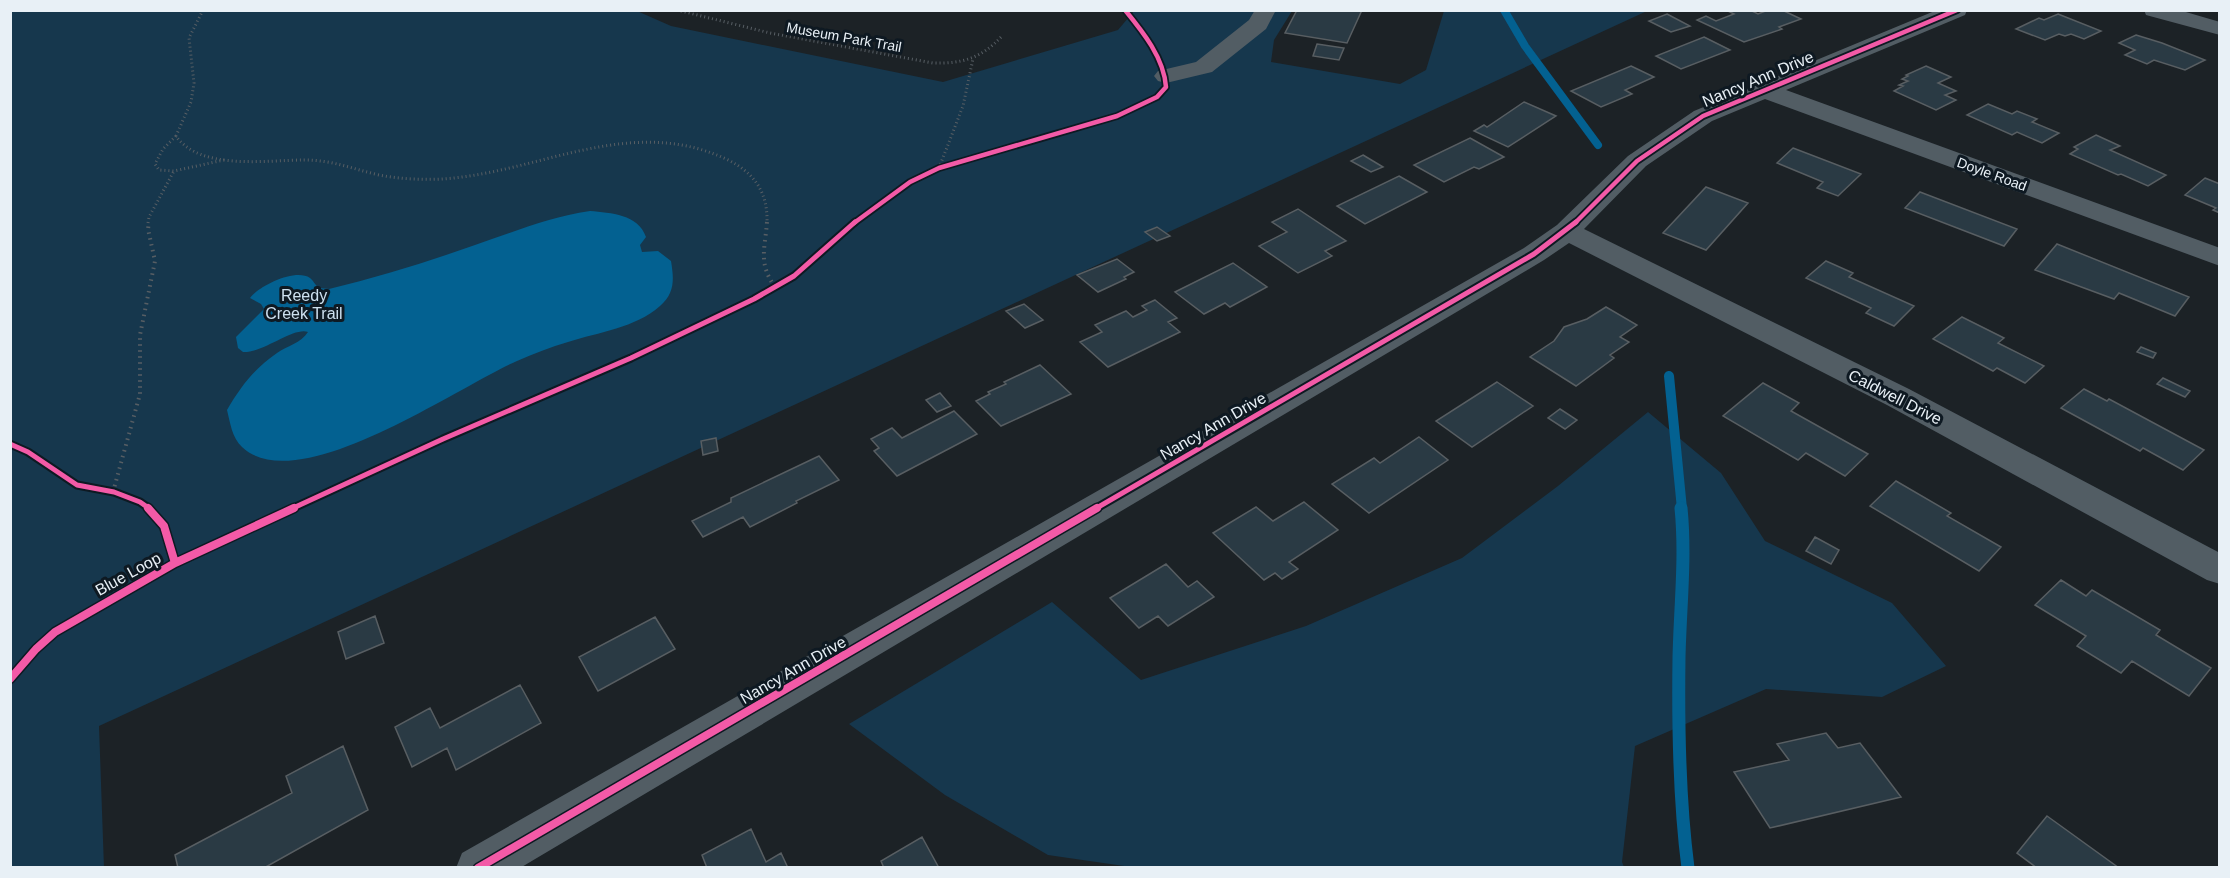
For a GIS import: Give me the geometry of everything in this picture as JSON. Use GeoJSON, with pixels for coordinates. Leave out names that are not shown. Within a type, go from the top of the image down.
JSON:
{"type":"FeatureCollection","features":[{"type":"Feature","properties":{"kind":"street"},"geometry":{"type":"LineString","coordinates":[[1166,76],[1204,67],[1258,24],[1266,10]]}},
{"type":"Feature","properties":{"kind":"street","name":"Nancy Ann Drive"},"geometry":{"type":"LineString","coordinates":[[478,867],[521,856],[1534,254],[1567,231],[1637,161],[1703,116],[1957,10]]}},
{"type":"Feature","properties":{"kind":"street"},"geometry":{"type":"LineString","coordinates":[[2154,10],[2220,30]]}},
{"type":"Feature","properties":{"kind":"street","name":"Doyle Road"},"geometry":{"type":"LineString","coordinates":[[1764,90],[2220,258]]}},
{"type":"Feature","properties":{"kind":"street","name":"Caldwell Drive"},"geometry":{"type":"LineString","coordinates":[[1567,231],[1898,397],[2220,570]]}},
{"type":"Feature","properties":{"kind":"path"},"geometry":{"type":"LineString","coordinates":[[203,10],[189,38],[194,83],[191,102],[176,136],[163,149],[155,164],[159,170],[174,171],[228,159]]}},
{"type":"Feature","properties":{"kind":"path"},"geometry":{"type":"LineString","coordinates":[[939,168],[963,106],[973,59]]}},
{"type":"Feature","properties":{"kind":"path"},"geometry":{"type":"LineString","coordinates":[[176,136],[193,152],[228,159],[317,160],[341,163],[384,177],[439,179],[486,172],[585,148],[646,142],[695,147],[748,172],[763,191],[768,204],[763,255],[764,273],[775,287]]}},
{"type":"Feature","properties":{"kind":"path"},"geometry":{"type":"LineString","coordinates":[[929,173],[950,165]]}},
{"type":"Feature","properties":{"kind":"path"},"geometry":{"type":"LineString","coordinates":[[113,492],[140,394],[140,336],[154,261],[148,229],[149,217],[174,171]]}},
{"type":"Feature","properties":{"kind":"path"},"geometry":{"type":"LineString","coordinates":[[765,293],[784,282]]}},
{"type":"Feature","properties":{"kind":"path"},"geometry":{"type":"LineString","coordinates":[[102,490],[122,496]]}},
{"type":"Feature","properties":{"kind":"green space","name":"Reedy Creek Trail"},"geometry":{"type":"Polygon","coordinates":[[[10,11],[637,11],[671,26],[943,82],[1118,30],[1134,11],[1292,11],[1274,40],[1271,62],[1400,84],[1426,70],[1444,11],[1647,11],[99,726],[104,868],[11,867],[10,11]]]}},
{"type":"Feature","properties":{"kind":"green space"},"geometry":{"type":"Polygon","coordinates":[[[1648,412],[1721,473],[1765,541],[1892,603],[1946,666],[1882,697],[1766,689],[1635,746],[1622,862],[1624,867],[1138,868],[1048,855],[945,795],[849,724],[1052,602],[1141,680],[1306,626],[1462,558],[1558,486],[1648,412]]]}},
{"type":"Feature","properties":{"kind":"water"},"geometry":{"type":"Polygon","coordinates":[[[590,211],[615,214],[630,219],[642,229],[646,237],[640,245],[642,252],[658,251],[671,261],[673,280],[671,291],[665,301],[650,313],[628,324],[555,346],[517,361],[420,413],[339,449],[301,459],[268,460],[242,447],[236,439],[227,410],[237,393],[261,365],[302,339],[308,332],[294,333],[260,349],[243,352],[238,348],[236,337],[264,309],[261,304],[250,298],[261,288],[287,277],[303,275],[310,278],[319,288],[329,289],[421,263],[546,221],[590,211]]]}},
{"type":"Feature","properties":{"kind":"building"},"geometry":{"type":"Polygon","coordinates":[[[1297,10],[1362,10],[1347,43],[1285,33],[1297,10]]]}},
{"type":"Feature","properties":{"kind":"building"},"geometry":{"type":"Polygon","coordinates":[[[1750,10],[1758,14],[1768,10],[1782,10],[1801,19],[1779,27],[1782,29],[1744,42],[1697,20],[1706,16],[1716,21],[1734,14],[1730,12],[1750,10]]]}},
{"type":"Feature","properties":{"kind":"building"},"geometry":{"type":"Polygon","coordinates":[[[1667,14],[1690,26],[1671,32],[1649,21],[1667,14]]]}},
{"type":"Feature","properties":{"kind":"building"},"geometry":{"type":"Polygon","coordinates":[[[2058,14],[2101,31],[2084,39],[2071,34],[2065,36],[2059,34],[2045,40],[2016,29],[2039,18],[2044,20],[2058,14]]]}},
{"type":"Feature","properties":{"kind":"building"},"geometry":{"type":"Polygon","coordinates":[[[2136,35],[2205,60],[2185,70],[2154,60],[2147,64],[2125,55],[2135,50],[2119,43],[2136,35]]]}},
{"type":"Feature","properties":{"kind":"building"},"geometry":{"type":"Polygon","coordinates":[[[1704,37],[1730,50],[1681,69],[1656,56],[1704,37]]]}},
{"type":"Feature","properties":{"kind":"building"},"geometry":{"type":"Polygon","coordinates":[[[1317,44],[1344,48],[1339,60],[1313,56],[1317,44]]]}},
{"type":"Feature","properties":{"kind":"building"},"geometry":{"type":"Polygon","coordinates":[[[1631,66],[1654,77],[1625,90],[1632,94],[1601,107],[1571,91],[1631,66]]]}},
{"type":"Feature","properties":{"kind":"building"},"geometry":{"type":"Polygon","coordinates":[[[1926,66],[1951,77],[1938,83],[1956,91],[1945,95],[1956,100],[1936,110],[1894,91],[1903,86],[1899,85],[1908,81],[1902,79],[1908,76],[1906,75],[1926,66]]]}},
{"type":"Feature","properties":{"kind":"building"},"geometry":{"type":"Polygon","coordinates":[[[1524,102],[1556,116],[1508,147],[1474,131],[1484,125],[1487,127],[1524,102]]]}},
{"type":"Feature","properties":{"kind":"building"},"geometry":{"type":"Polygon","coordinates":[[[1988,104],[2012,114],[2017,111],[2037,119],[2032,122],[2059,133],[2042,143],[2017,132],[2012,135],[1967,115],[1988,104]]]}},
{"type":"Feature","properties":{"kind":"building"},"geometry":{"type":"Polygon","coordinates":[[[2096,135],[2120,146],[2110,150],[2166,175],[2148,186],[2070,154],[2078,149],[2074,147],[2096,135]]]}},
{"type":"Feature","properties":{"kind":"building"},"geometry":{"type":"Polygon","coordinates":[[[1470,138],[1504,157],[1479,169],[1474,167],[1444,182],[1414,165],[1470,138]]]}},
{"type":"Feature","properties":{"kind":"building"},"geometry":{"type":"Polygon","coordinates":[[[1793,148],[1861,174],[1838,196],[1817,188],[1823,182],[1777,163],[1793,148]]]}},
{"type":"Feature","properties":{"kind":"building"},"geometry":{"type":"Polygon","coordinates":[[[1363,155],[1383,167],[1371,172],[1351,161],[1363,155]]]}},
{"type":"Feature","properties":{"kind":"building"},"geometry":{"type":"Polygon","coordinates":[[[1399,176],[1427,192],[1365,224],[1337,206],[1399,176]]]}},
{"type":"Feature","properties":{"kind":"building"},"geometry":{"type":"Polygon","coordinates":[[[2205,178],[2220,184],[2220,213],[2213,210],[2216,208],[2185,195],[2205,178]]]}},
{"type":"Feature","properties":{"kind":"building"},"geometry":{"type":"Polygon","coordinates":[[[1706,187],[1748,203],[1706,250],[1663,233],[1706,187]]]}},
{"type":"Feature","properties":{"kind":"building"},"geometry":{"type":"Polygon","coordinates":[[[1920,192],[2017,229],[2004,246],[1905,208],[1920,192]]]}},
{"type":"Feature","properties":{"kind":"building"},"geometry":{"type":"Polygon","coordinates":[[[1298,209],[1346,241],[1325,251],[1332,256],[1298,273],[1259,246],[1287,232],[1272,222],[1298,209]]]}},
{"type":"Feature","properties":{"kind":"building"},"geometry":{"type":"Polygon","coordinates":[[[1157,227],[1170,236],[1157,241],[1145,232],[1157,227]]]}},
{"type":"Feature","properties":{"kind":"building"},"geometry":{"type":"Polygon","coordinates":[[[2057,244],[2189,297],[2175,316],[2119,293],[2114,299],[2035,270],[2057,244]]]}},
{"type":"Feature","properties":{"kind":"building"},"geometry":{"type":"Polygon","coordinates":[[[1117,259],[1134,272],[1124,277],[1126,279],[1098,292],[1077,275],[1117,259]]]}},
{"type":"Feature","properties":{"kind":"building"},"geometry":{"type":"Polygon","coordinates":[[[1826,261],[1853,273],[1849,277],[1914,306],[1894,326],[1866,313],[1871,308],[1806,278],[1826,261]]]}},
{"type":"Feature","properties":{"kind":"building"},"geometry":{"type":"Polygon","coordinates":[[[1233,263],[1267,287],[1230,307],[1225,303],[1204,314],[1175,292],[1233,263]]]}},
{"type":"Feature","properties":{"kind":"building"},"geometry":{"type":"Polygon","coordinates":[[[1155,300],[1177,318],[1168,322],[1180,332],[1108,367],[1080,342],[1102,332],[1095,325],[1126,311],[1133,317],[1147,310],[1142,306],[1155,300]]]}},
{"type":"Feature","properties":{"kind":"building"},"geometry":{"type":"Polygon","coordinates":[[[1024,304],[1043,320],[1025,328],[1006,311],[1024,304]]]}},
{"type":"Feature","properties":{"kind":"building"},"geometry":{"type":"Polygon","coordinates":[[[1606,307],[1637,325],[1620,337],[1629,342],[1610,355],[1614,358],[1576,386],[1530,357],[1554,341],[1564,327],[1587,319],[1606,307]]]}},
{"type":"Feature","properties":{"kind":"building"},"geometry":{"type":"Polygon","coordinates":[[[1962,317],[2004,338],[1998,343],[2044,366],[2025,383],[1997,368],[1993,371],[1933,339],[1962,317]]]}},
{"type":"Feature","properties":{"kind":"building"},"geometry":{"type":"Polygon","coordinates":[[[2141,347],[2156,353],[2153,358],[2137,352],[2141,347]]]}},
{"type":"Feature","properties":{"kind":"building"},"geometry":{"type":"Polygon","coordinates":[[[1040,365],[1071,394],[1001,426],[976,401],[990,394],[988,392],[1006,384],[1004,382],[1040,365]]]}},
{"type":"Feature","properties":{"kind":"building"},"geometry":{"type":"Polygon","coordinates":[[[2163,378],[2190,391],[2185,397],[2157,384],[2163,378]]]}},
{"type":"Feature","properties":{"kind":"building"},"geometry":{"type":"Polygon","coordinates":[[[1497,382],[1533,406],[1472,447],[1436,421],[1497,382]]]}},
{"type":"Feature","properties":{"kind":"building"},"geometry":{"type":"Polygon","coordinates":[[[1763,383],[1799,403],[1791,411],[1868,454],[1845,476],[1806,453],[1798,460],[1723,416],[1763,383]]]}},
{"type":"Feature","properties":{"kind":"building"},"geometry":{"type":"Polygon","coordinates":[[[2084,389],[2107,401],[2109,399],[2204,450],[2183,470],[2143,448],[2140,451],[2061,408],[2084,389]]]}},
{"type":"Feature","properties":{"kind":"building"},"geometry":{"type":"Polygon","coordinates":[[[940,393],[951,406],[937,412],[926,400],[940,393]]]}},
{"type":"Feature","properties":{"kind":"building"},"geometry":{"type":"Polygon","coordinates":[[[1560,409],[1577,420],[1565,429],[1548,418],[1560,409]]]}},
{"type":"Feature","properties":{"kind":"building"},"geometry":{"type":"Polygon","coordinates":[[[954,411],[977,434],[897,476],[874,451],[879,448],[871,439],[892,428],[902,438],[954,411]]]}},
{"type":"Feature","properties":{"kind":"building"},"geometry":{"type":"Polygon","coordinates":[[[1419,437],[1448,460],[1369,513],[1332,484],[1374,458],[1380,463],[1419,437]]]}},
{"type":"Feature","properties":{"kind":"building"},"geometry":{"type":"Polygon","coordinates":[[[716,438],[718,451],[703,455],[701,441],[716,438]]]}},
{"type":"Feature","properties":{"kind":"building"},"geometry":{"type":"Polygon","coordinates":[[[819,456],[839,480],[796,501],[797,503],[750,527],[743,517],[703,537],[692,521],[731,502],[731,498],[819,456]]]}},
{"type":"Feature","properties":{"kind":"building"},"geometry":{"type":"Polygon","coordinates":[[[1896,481],[1951,513],[1947,516],[2001,547],[1979,571],[1870,506],[1896,481]]]}},
{"type":"Feature","properties":{"kind":"building"},"geometry":{"type":"Polygon","coordinates":[[[1304,502],[1338,530],[1289,562],[1298,569],[1282,579],[1275,573],[1264,580],[1213,533],[1256,507],[1273,521],[1304,502]]]}},
{"type":"Feature","properties":{"kind":"building"},"geometry":{"type":"Polygon","coordinates":[[[1815,537],[1839,550],[1831,564],[1806,551],[1815,537]]]}},
{"type":"Feature","properties":{"kind":"building"},"geometry":{"type":"Polygon","coordinates":[[[1166,564],[1188,587],[1197,581],[1214,597],[1168,626],[1158,616],[1139,628],[1110,598],[1166,564]]]}},
{"type":"Feature","properties":{"kind":"building"},"geometry":{"type":"Polygon","coordinates":[[[2061,580],[2086,596],[2092,590],[2160,630],[2156,635],[2211,668],[2189,696],[2132,661],[2121,673],[2077,646],[2086,636],[2035,605],[2061,580]]]}},
{"type":"Feature","properties":{"kind":"building"},"geometry":{"type":"Polygon","coordinates":[[[375,616],[384,643],[346,659],[338,632],[375,616]]]}},
{"type":"Feature","properties":{"kind":"building"},"geometry":{"type":"Polygon","coordinates":[[[655,617],[675,649],[598,691],[579,657],[655,617]]]}},
{"type":"Feature","properties":{"kind":"building"},"geometry":{"type":"Polygon","coordinates":[[[520,685],[541,723],[456,770],[447,748],[412,767],[395,727],[430,708],[440,728],[520,685]]]}},
{"type":"Feature","properties":{"kind":"building"},"geometry":{"type":"Polygon","coordinates":[[[1826,733],[1838,748],[1860,743],[1901,797],[1770,828],[1734,772],[1789,760],[1777,744],[1826,733]]]}},
{"type":"Feature","properties":{"kind":"building"},"geometry":{"type":"Polygon","coordinates":[[[343,746],[368,810],[264,868],[178,868],[175,855],[292,793],[286,776],[343,746]]]}},
{"type":"Feature","properties":{"kind":"building"},"geometry":{"type":"Polygon","coordinates":[[[2047,816],[2119,868],[2037,868],[2017,853],[2047,816]]]}},
{"type":"Feature","properties":{"kind":"building"},"geometry":{"type":"Polygon","coordinates":[[[751,829],[766,862],[781,853],[788,868],[707,868],[702,855],[751,829]]]}},
{"type":"Feature","properties":{"kind":"building"},"geometry":{"type":"Polygon","coordinates":[[[922,837],[939,868],[884,868],[881,861],[922,837]]]}},
{"type":"Feature","properties":{"kind":"waterway"},"geometry":{"type":"LineString","coordinates":[[1504,10],[1525,46],[1598,145]]}},
{"type":"Feature","properties":{"kind":"waterway"},"geometry":{"type":"LineString","coordinates":[[1669,376],[1682,509]]}},
{"type":"Feature","properties":{"kind":"waterway"},"geometry":{"type":"LineString","coordinates":[[1681,508],[1683,564],[1679,658],[1679,737],[1688,868]]}},
{"type":"Feature","properties":{"kind":"cycle path","name":"Blue Loop"},"geometry":{"type":"LineString","coordinates":[[10,679],[36,649],[55,632],[175,563],[443,439],[631,358],[754,299],[794,276],[865,213],[910,182],[939,168],[1117,116],[1157,97],[1166,87],[1163,68],[1145,36],[1125,10]]}},
{"type":"Feature","properties":{"kind":"cycle path"},"geometry":{"type":"LineString","coordinates":[[478,868],[1534,254],[1567,231],[1637,161],[1703,116],[1957,10]]}},
{"type":"Feature","properties":{"kind":"cycle path","name":"Blue Loop"},"geometry":{"type":"LineString","coordinates":[[10,444],[37,457],[77,485],[114,492],[140,502],[150,509],[158,517],[169,536],[175,563]]}}]}
